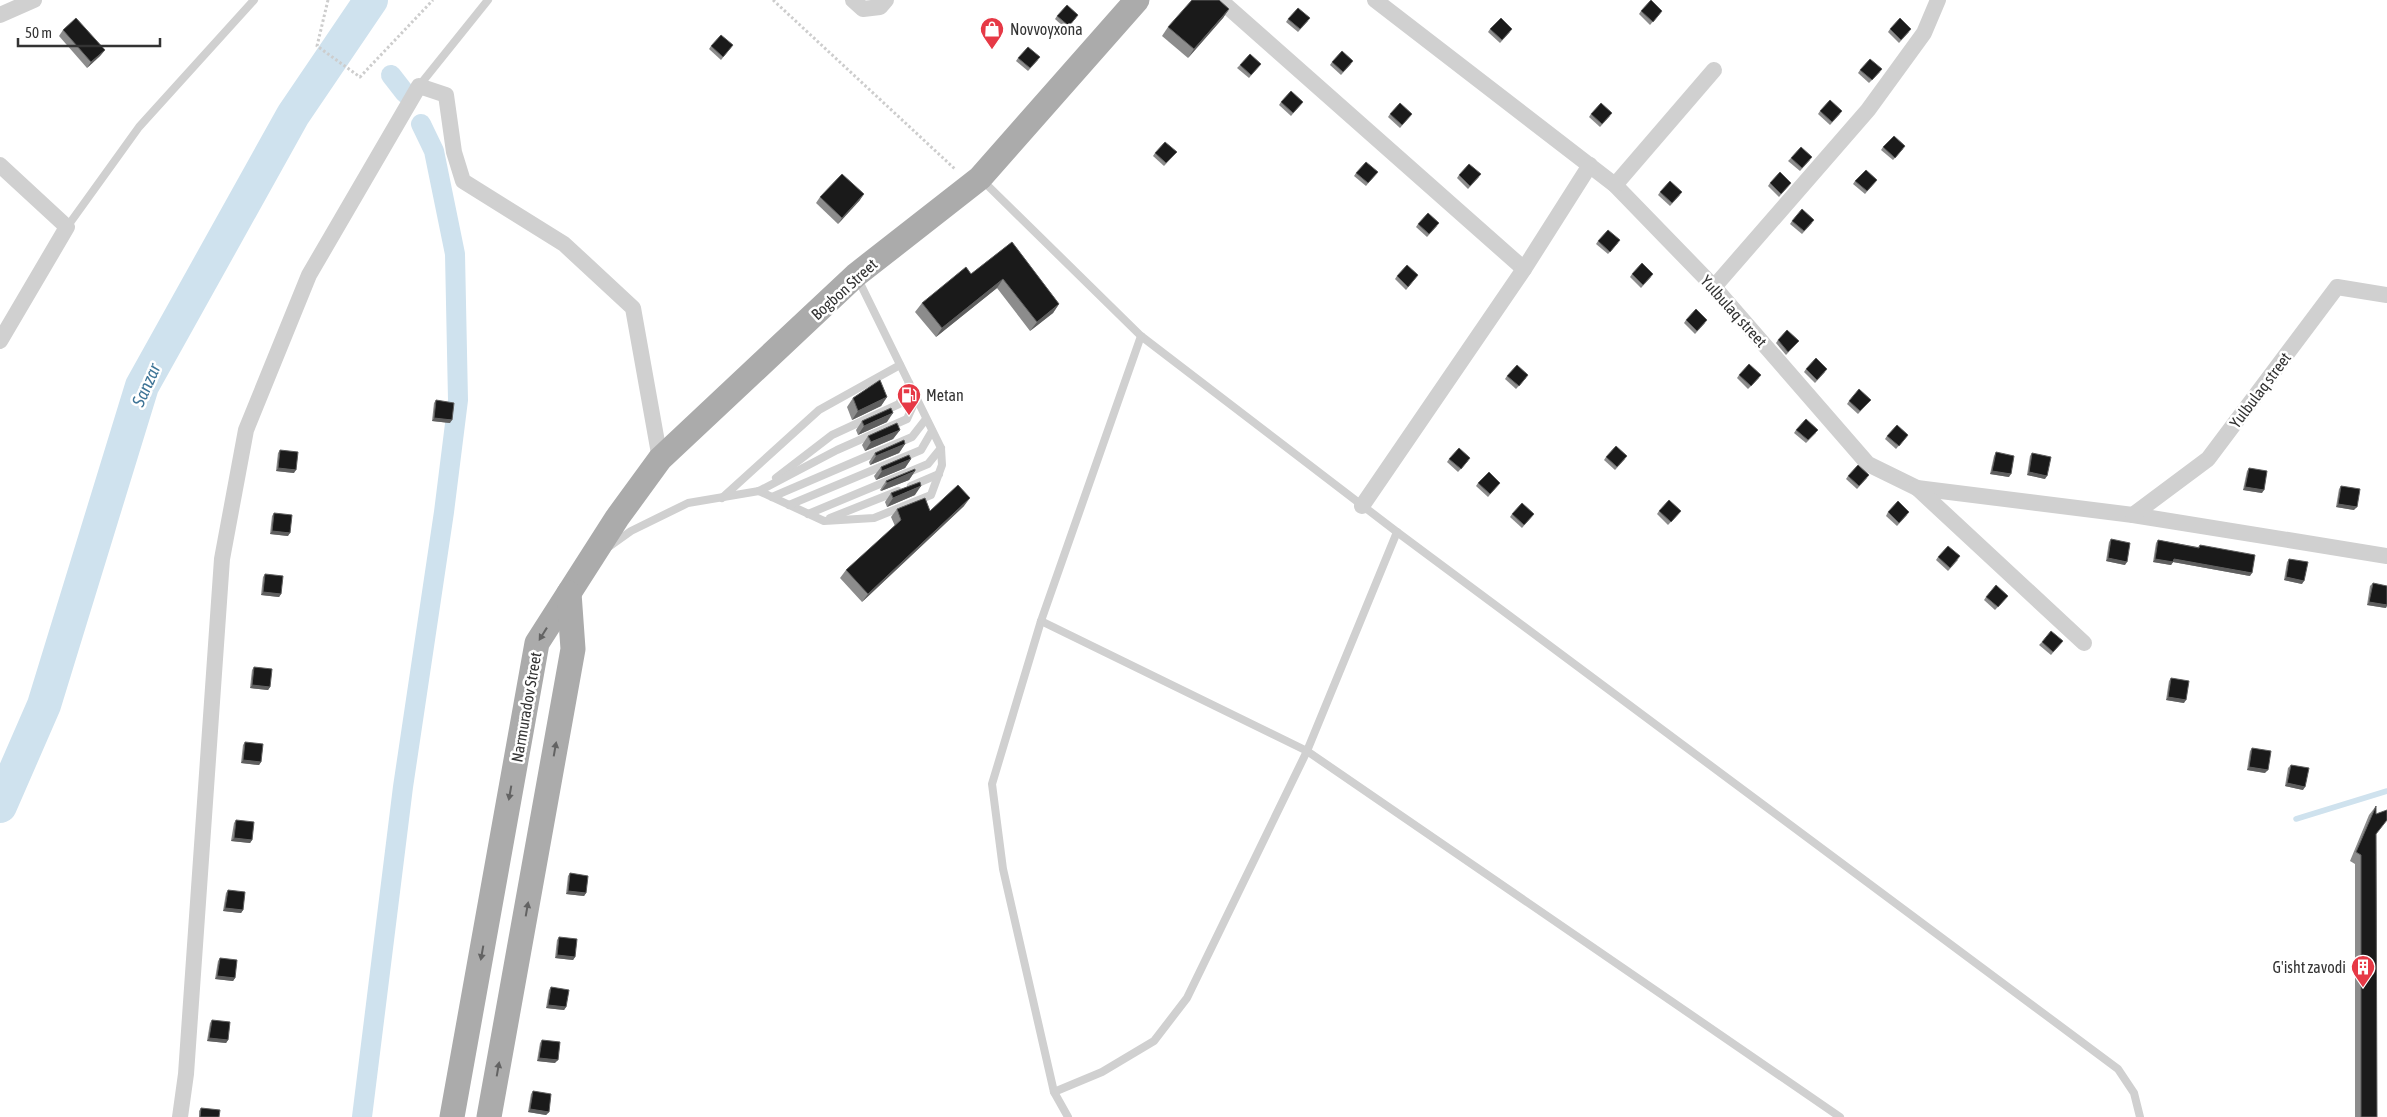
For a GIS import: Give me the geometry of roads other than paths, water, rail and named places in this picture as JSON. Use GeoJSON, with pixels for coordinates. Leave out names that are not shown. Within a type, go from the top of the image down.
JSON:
{"type":"FeatureCollection","features":[{"type":"Feature","properties":{"kind":"main road","name":"Bogbon Street"},"geometry":{"type":"LineString","coordinates":[[569,593],[589,559],[660,459],[856,275],[976,181],[1136,0]]}},
{"type":"Feature","properties":{"kind":"main road","name":"Narmuradov Street"},"geometry":{"type":"LineString","coordinates":[[452,1117],[537,643],[569,593]]}},
{"type":"Feature","properties":{"kind":"main road"},"geometry":{"type":"LineString","coordinates":[[489,1117],[573,649],[569,593]]}},
{"type":"Feature","properties":{"kind":"street"},"geometry":{"type":"LineString","coordinates":[[0,15],[34,0]]}},
{"type":"Feature","properties":{"kind":"street"},"geometry":{"type":"LineString","coordinates":[[853,0],[862,9],[880,7],[886,0]]}},
{"type":"Feature","properties":{"kind":"street"},"geometry":{"type":"LineString","coordinates":[[1220,0],[1524,269]]}},
{"type":"Feature","properties":{"kind":"street","name":"Yulbulaq street"},"geometry":{"type":"LineString","coordinates":[[1375,0],[1615,185],[1714,287],[1868,464],[1917,488],[2133,515],[2387,556]]}},
{"type":"Feature","properties":{"kind":"street"},"geometry":{"type":"LineString","coordinates":[[1714,287],[1868,110],[1924,33],[1938,0]]}},
{"type":"Feature","properties":{"kind":"street"},"geometry":{"type":"LineString","coordinates":[[1615,185],[1714,70]]}},
{"type":"Feature","properties":{"kind":"street"},"geometry":{"type":"LineString","coordinates":[[180,1117],[186,1074],[222,559],[246,430],[309,275],[419,86],[446,95],[454,152],[463,181],[564,244],[633,308],[660,459]]}},
{"type":"Feature","properties":{"kind":"street"},"geometry":{"type":"LineString","coordinates":[[0,165],[67,227],[0,341]]}},
{"type":"Feature","properties":{"kind":"street"},"geometry":{"type":"LineString","coordinates":[[1362,506],[1524,269],[1590,165]]}},
{"type":"Feature","properties":{"kind":"street","name":"Yulbulaq street"},"geometry":{"type":"LineString","coordinates":[[2133,515],[2208,459],[2337,287],[2387,295]]}},
{"type":"Feature","properties":{"kind":"street"},"geometry":{"type":"LineString","coordinates":[[1917,488],[2084,643]]}},
{"type":"Feature","properties":{"kind":"lane"},"geometry":{"type":"LineString","coordinates":[[67,227],[139,127],[254,0]]}},
{"type":"Feature","properties":{"kind":"lane"},"geometry":{"type":"LineString","coordinates":[[419,86],[488,0]]}},
{"type":"Feature","properties":{"kind":"lane"},"geometry":{"type":"LineString","coordinates":[[976,181],[1140,336],[1362,506],[2118,1069],[2134,1093],[2140,1117]]}},
{"type":"Feature","properties":{"kind":"lane"},"geometry":{"type":"LineString","coordinates":[[759,491],[824,521],[874,518],[931,495],[939,474],[942,448],[856,275]]}},
{"type":"Feature","properties":{"kind":"lane"},"geometry":{"type":"LineString","coordinates":[[1068,1117],[1054,1092],[1003,869],[992,784],[1041,621],[1140,336]]}},
{"type":"Feature","properties":{"kind":"lane"},"geometry":{"type":"LineString","coordinates":[[722,498],[820,410],[900,365]]}},
{"type":"Feature","properties":{"kind":"lane"},"geometry":{"type":"LineString","coordinates":[[759,491],[832,435],[899,404],[909,383]]}},
{"type":"Feature","properties":{"kind":"lane"},"geometry":{"type":"LineString","coordinates":[[589,559],[631,532],[688,503],[759,491],[837,450],[907,419],[916,398]]}},
{"type":"Feature","properties":{"kind":"lane"},"geometry":{"type":"LineString","coordinates":[[772,497],[912,437],[926,419]]}},
{"type":"Feature","properties":{"kind":"lane"},"geometry":{"type":"LineString","coordinates":[[788,505],[921,450],[932,431]]}},
{"type":"Feature","properties":{"kind":"lane"},"geometry":{"type":"LineString","coordinates":[[808,514],[928,464],[942,448]]}},
{"type":"Feature","properties":{"kind":"lane"},"geometry":{"type":"LineString","coordinates":[[824,521],[939,474]]}},
{"type":"Feature","properties":{"kind":"lane"},"geometry":{"type":"LineString","coordinates":[[1054,1092],[1102,1072],[1154,1041],[1187,998],[1308,751],[1397,532]]}},
{"type":"Feature","properties":{"kind":"lane"},"geometry":{"type":"LineString","coordinates":[[1041,621],[1308,751],[1840,1117]]}},
{"type":"Feature","properties":{"kind":"waterway","name":"Sanzar"},"geometry":{"type":"LineString","coordinates":[[0,806],[44,705],[142,386],[293,115],[371,0]]}},
{"type":"Feature","properties":{"kind":"waterway"},"geometry":{"type":"LineString","coordinates":[[391,75],[405,93]]}},
{"type":"Feature","properties":{"kind":"waterway"},"geometry":{"type":"LineString","coordinates":[[362,1117],[403,787],[444,512],[458,400],[455,254],[434,151],[421,124]]}},
{"type":"Feature","properties":{"kind":"waterway"},"geometry":{"type":"LineString","coordinates":[[2296,819],[2387,791]]}},
{"type":"Feature","properties":{"kind":"place","name":"Novvoyxona"},"geometry":{"type":"Point","coordinates":[992,50]}},
{"type":"Feature","properties":{"kind":"place","name":"Metan"},"geometry":{"type":"Point","coordinates":[909,416]}},
{"type":"Feature","properties":{"kind":"place","name":"G'isht zavodi"},"geometry":{"type":"Point","coordinates":[2363,988]}}]}
